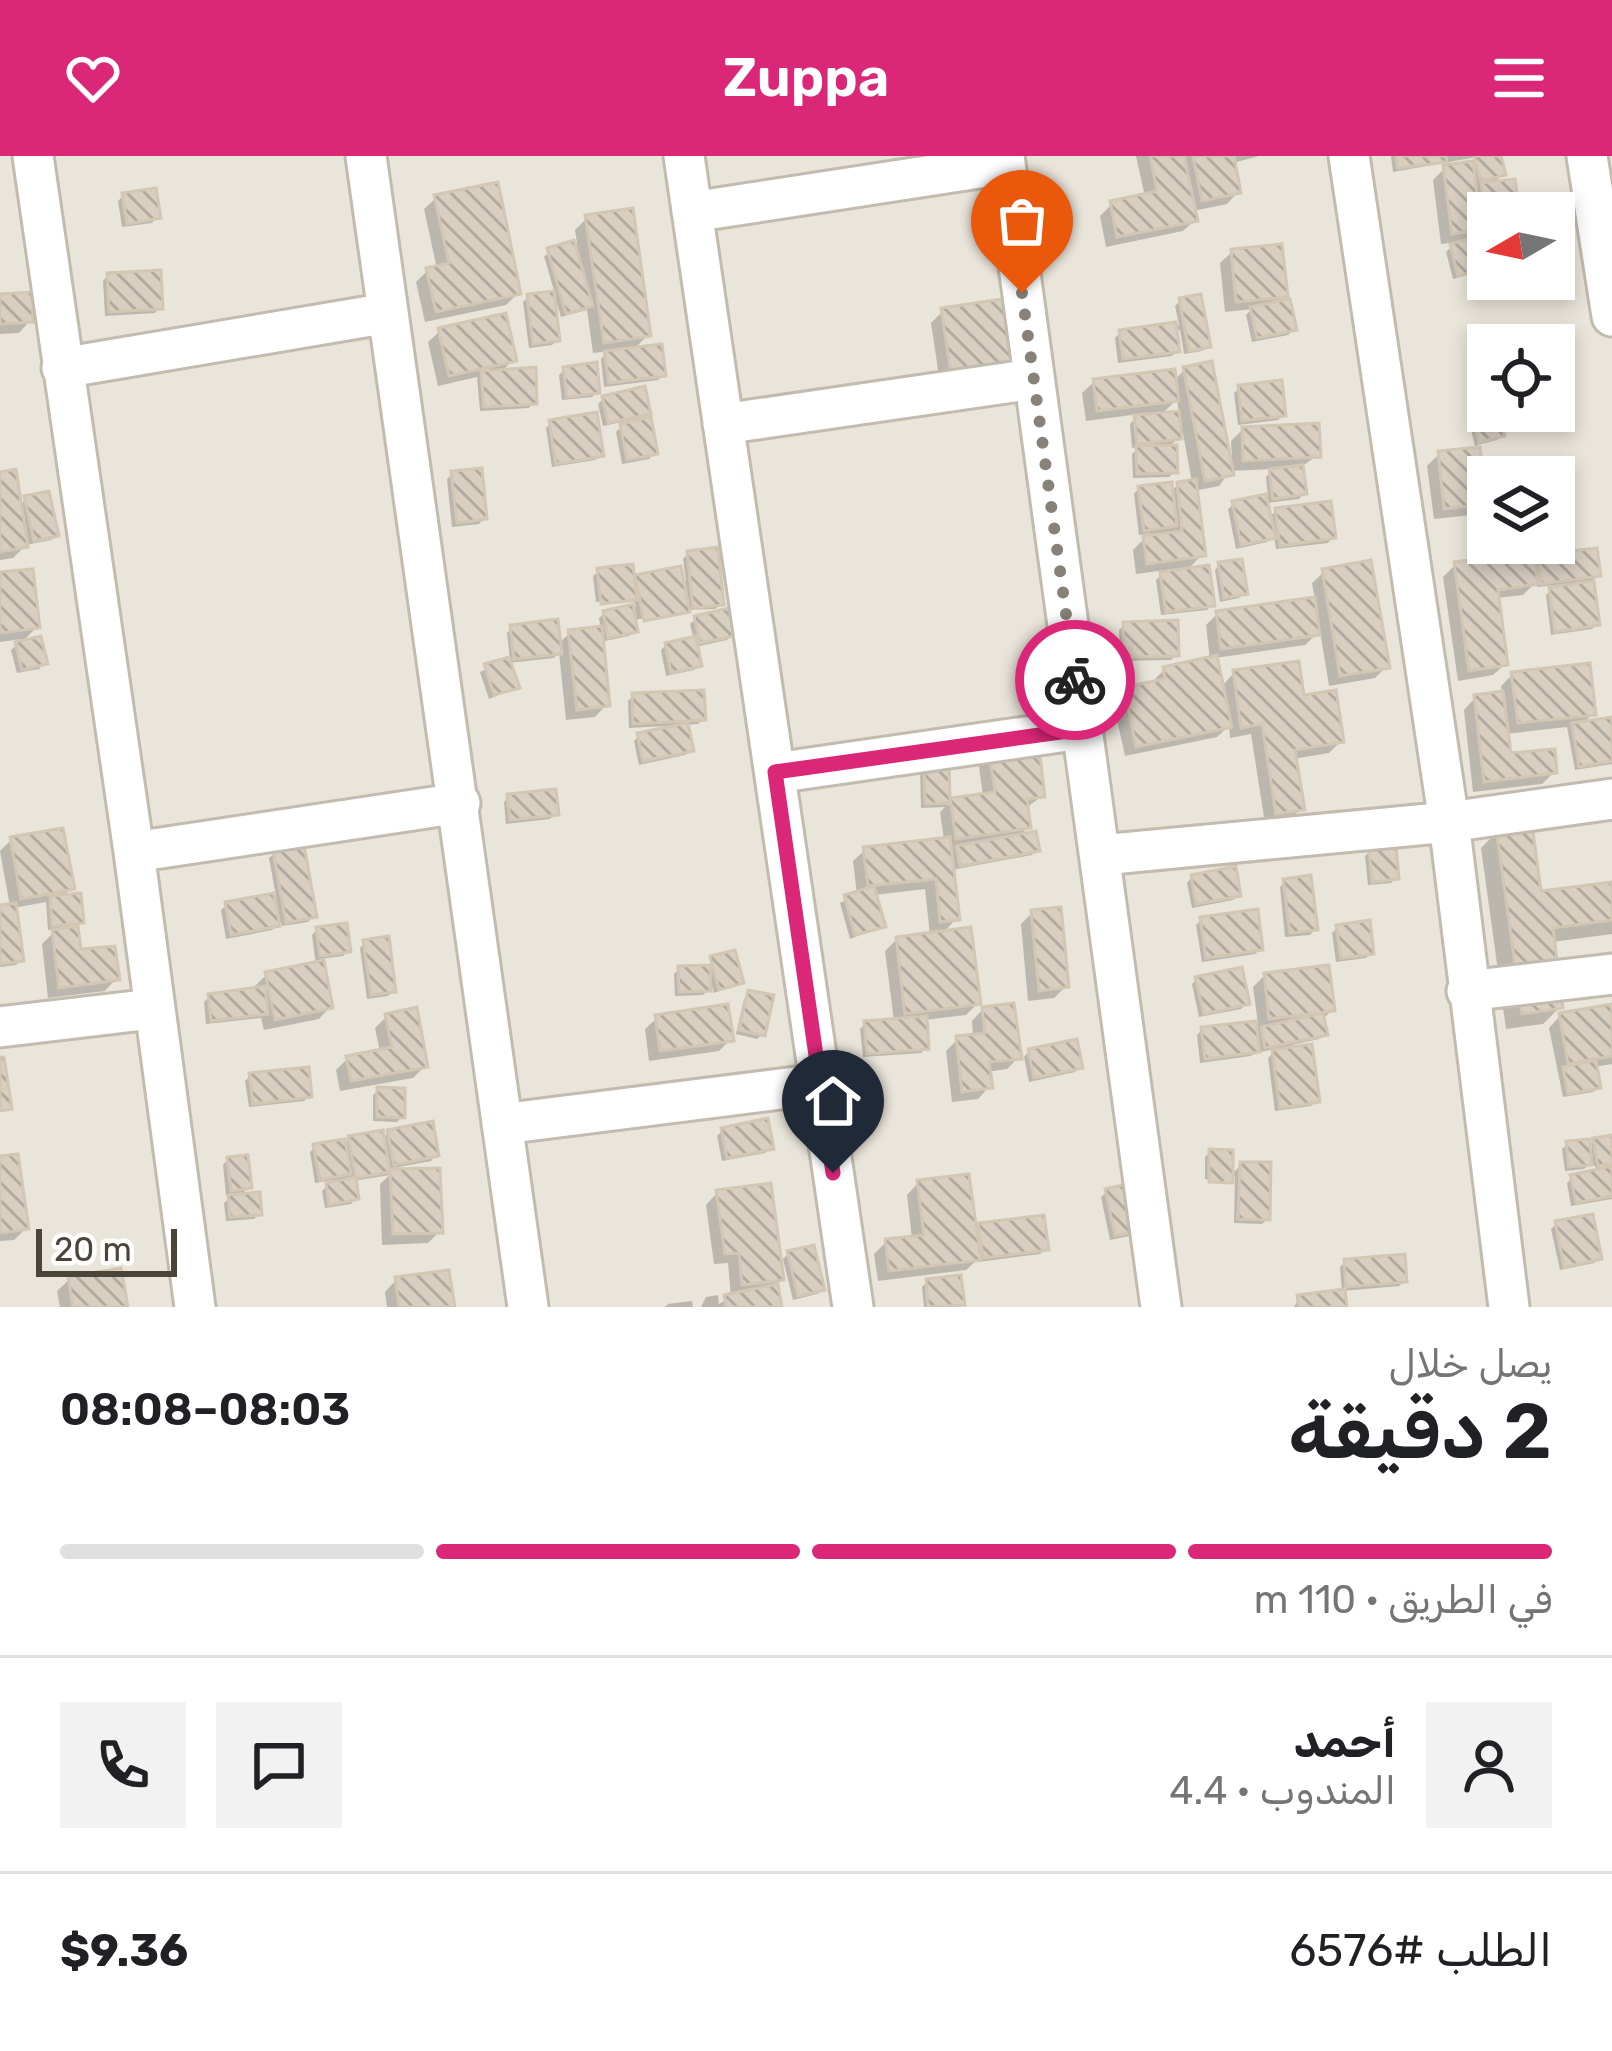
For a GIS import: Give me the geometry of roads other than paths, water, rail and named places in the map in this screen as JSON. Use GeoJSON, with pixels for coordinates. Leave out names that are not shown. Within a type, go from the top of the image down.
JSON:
{"type":"FeatureCollection","features":[{"type":"Feature","properties":{"kind":"street"},"geometry":{"type":"LineString","coordinates":[[33,156],[195,1307]]}},
{"type":"Feature","properties":{"kind":"street"},"geometry":{"type":"LineString","coordinates":[[366,156],[528,1307]]}},
{"type":"Feature","properties":{"kind":"street"},"geometry":{"type":"LineString","coordinates":[[684,156],[853,1307]]}},
{"type":"Feature","properties":{"kind":"street"},"geometry":{"type":"LineString","coordinates":[[1349,156],[1449,822],[1508,1307]]}},
{"type":"Feature","properties":{"kind":"street"},"geometry":{"type":"LineString","coordinates":[[1587,156],[1612,316]]}},
{"type":"Feature","properties":{"kind":"street"},"geometry":{"type":"LineString","coordinates":[[692,212],[1005,160],[1161,1307]]}},
{"type":"Feature","properties":{"kind":"street"},"geometry":{"type":"LineString","coordinates":[[62,368],[388,313]]}},
{"type":"Feature","properties":{"kind":"street"},"geometry":{"type":"LineString","coordinates":[[723,424],[1034,379]]}},
{"type":"Feature","properties":{"kind":"street"},"geometry":{"type":"LineString","coordinates":[[775,772],[1082,729]]}},
{"type":"Feature","properties":{"kind":"street"},"geometry":{"type":"LineString","coordinates":[[1102,855],[1449,822],[1612,799]]}},
{"type":"Feature","properties":{"kind":"street"},"geometry":{"type":"LineString","coordinates":[[134,852],[460,803]]}},
{"type":"Feature","properties":{"kind":"street"},"geometry":{"type":"LineString","coordinates":[[1468,991],[1612,974]]}},
{"type":"Feature","properties":{"kind":"street"},"geometry":{"type":"LineString","coordinates":[[0,1027],[152,1009]]}},
{"type":"Feature","properties":{"kind":"street"},"geometry":{"type":"LineString","coordinates":[[502,1124],[820,1084]]}}]}
